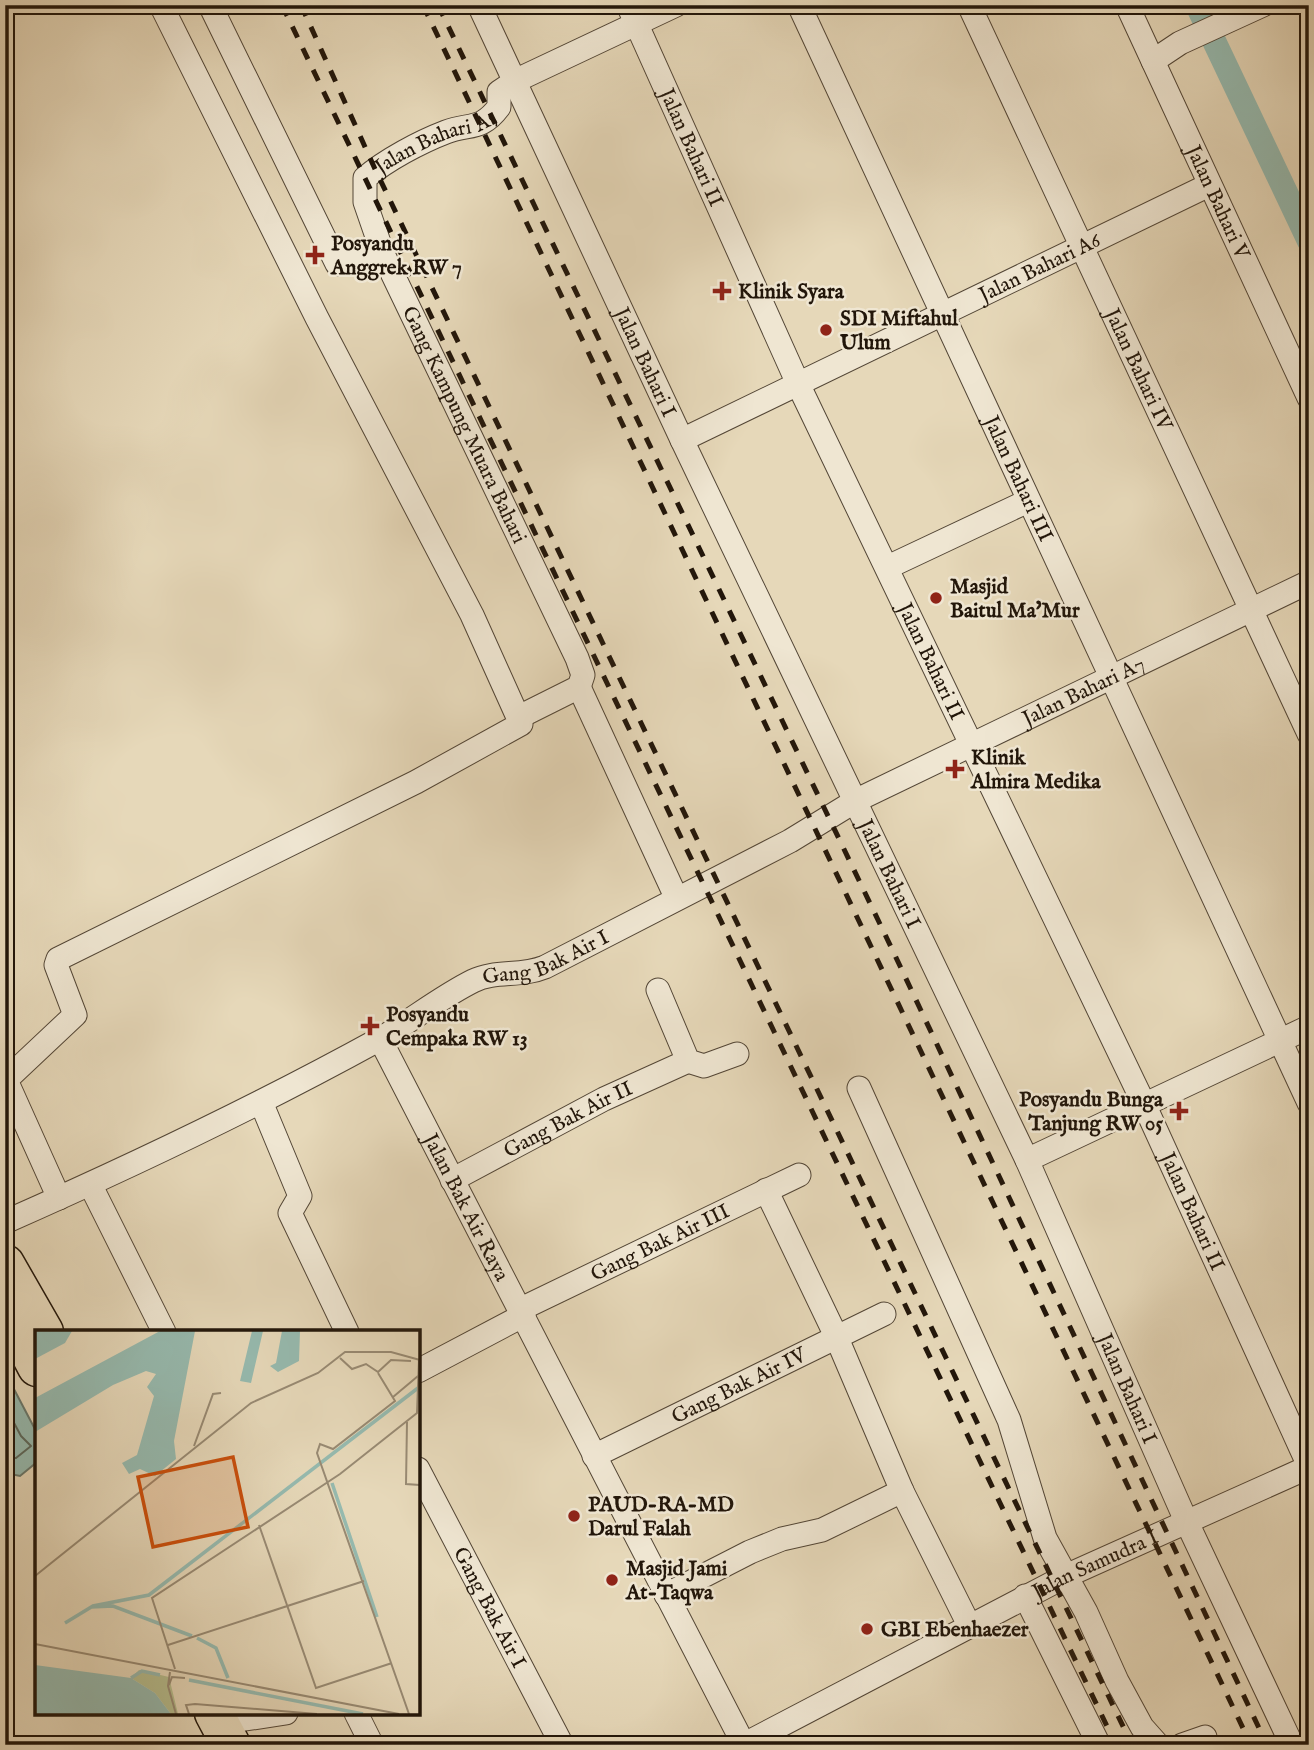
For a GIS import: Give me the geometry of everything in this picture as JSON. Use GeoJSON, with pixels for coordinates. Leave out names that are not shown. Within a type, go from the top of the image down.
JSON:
{"type":"FeatureCollection","features":[{"type":"Feature","properties":{"kind":"highway"},"geometry":{"type":"LineString","coordinates":[[5,1264],[43,1330]]}},
{"type":"Feature","properties":{"kind":"highway"},"geometry":{"type":"LineString","coordinates":[[5,1306],[35,1363]]}},
{"type":"Feature","properties":{"kind":"street"},"geometry":{"type":"LineString","coordinates":[[59,1198],[6,1083],[7,1076],[68,1025],[75,1015],[56,965],[61,955],[415,782],[519,728],[519,717],[472,615],[161,5]]}},
{"type":"Feature","properties":{"kind":"street"},"geometry":{"type":"LineString","coordinates":[[210,5],[337,264]]}},
{"type":"Feature","properties":{"kind":"street","name":"Jalan Bahari I"},"geometry":{"type":"LineString","coordinates":[[479,5],[517,80],[682,440],[858,800],[1027,1160],[1186,1521],[1292,1745]]}},
{"type":"Feature","properties":{"kind":"street"},"geometry":{"type":"LineString","coordinates":[[517,80],[633,15],[676,5]]}},
{"type":"Feature","properties":{"kind":"street","name":"Jalan Bahari III"},"geometry":{"type":"LineString","coordinates":[[799,5],[1109,678],[1309,1103]]}},
{"type":"Feature","properties":{"kind":"street","name":"Jalan Bahari IV"},"geometry":{"type":"LineString","coordinates":[[969,5],[1309,734]]}},
{"type":"Feature","properties":{"kind":"street","name":"Jalan Bahari V"},"geometry":{"type":"LineString","coordinates":[[1127,5],[1309,398]]}},
{"type":"Feature","properties":{"kind":"street"},"geometry":{"type":"LineString","coordinates":[[1153,61],[1180,43],[1263,5]]}},
{"type":"Feature","properties":{"kind":"street","name":"Jalan Bahari II"},"geometry":{"type":"LineString","coordinates":[[633,15],[799,386],[974,743],[1144,1104],[1309,1466]]}},
{"type":"Feature","properties":{"kind":"street","name":"Jalan Bahari A5"},"geometry":{"type":"LineString","coordinates":[[383,254],[365,202],[365,178],[376,169],[447,132],[480,126],[499,107],[499,92],[517,80]]}},
{"type":"Feature","properties":{"kind":"street","name":"Jalan Bahari A6"},"geometry":{"type":"LineString","coordinates":[[682,440],[799,386],[1209,185]]}},
{"type":"Feature","properties":{"kind":"street"},"geometry":{"type":"LineString","coordinates":[[301,282],[374,250],[383,254]]}},
{"type":"Feature","properties":{"kind":"street","name":"Gang Kampung Muara Bahari"},"geometry":{"type":"LineString","coordinates":[[383,254],[577,658],[583,675],[579,687],[676,897]]}},
{"type":"Feature","properties":{"kind":"street"},"geometry":{"type":"LineString","coordinates":[[888,568],[1028,500]]}},
{"type":"Feature","properties":{"kind":"street","name":"Jalan Bahari A7"},"geometry":{"type":"LineString","coordinates":[[858,800],[1309,582]]}},
{"type":"Feature","properties":{"kind":"street"},"geometry":{"type":"LineString","coordinates":[[519,717],[579,687]]}},
{"type":"Feature","properties":{"kind":"street","name":"Gang Bak Air I"},"geometry":{"type":"LineString","coordinates":[[380,1039],[473,981],[492,975],[533,972],[790,841],[858,800]]}},
{"type":"Feature","properties":{"kind":"street"},"geometry":{"type":"LineString","coordinates":[[658,990],[688,1061],[704,1066],[737,1054]]}},
{"type":"Feature","properties":{"kind":"street"},"geometry":{"type":"LineString","coordinates":[[1027,1160],[1309,1027]]}},
{"type":"Feature","properties":{"kind":"street"},"geometry":{"type":"LineString","coordinates":[[5,1222],[91,1186],[224,1123],[380,1039]]}},
{"type":"Feature","properties":{"kind":"street","name":"Jalan Bak Air Raya"},"geometry":{"type":"LineString","coordinates":[[380,1039],[744,1745]]}},
{"type":"Feature","properties":{"kind":"street","name":"Gang Bak Air II"},"geometry":{"type":"LineString","coordinates":[[452,1180],[604,1099],[688,1061]]}},
{"type":"Feature","properties":{"kind":"street"},"geometry":{"type":"LineString","coordinates":[[859,1088],[993,1381],[1009,1420],[1045,1538],[1116,1681],[1142,1727],[1158,1745]]}},
{"type":"Feature","properties":{"kind":"street"},"geometry":{"type":"LineString","coordinates":[[261,1102],[300,1196],[290,1213],[346,1330]]}},
{"type":"Feature","properties":{"kind":"street","name":"Gang Bak Air III"},"geometry":{"type":"LineString","coordinates":[[420,1370],[522,1312],[799,1175]]}},
{"type":"Feature","properties":{"kind":"street"},"geometry":{"type":"LineString","coordinates":[[91,1186],[163,1330]]}},
{"type":"Feature","properties":{"kind":"street"},"geometry":{"type":"LineString","coordinates":[[766,1190],[836,1336],[902,1491],[969,1625]]}},
{"type":"Feature","properties":{"kind":"street","name":"Gang Bak Air IV"},"geometry":{"type":"LineString","coordinates":[[594,1456],[884,1314]]}},
{"type":"Feature","properties":{"kind":"street","name":"Jalan Samudra I"},"geometry":{"type":"LineString","coordinates":[[744,1745],[1066,1576],[1309,1466]]}},
{"type":"Feature","properties":{"kind":"street","name":"Gang Bak Air I"},"geometry":{"type":"LineString","coordinates":[[420,1473],[562,1745]]}},
{"type":"Feature","properties":{"kind":"street"},"geometry":{"type":"LineString","coordinates":[[666,1595],[750,1552],[782,1539],[822,1530],[902,1491]]}},
{"type":"Feature","properties":{"kind":"street"},"geometry":{"type":"LineString","coordinates":[[1026,1596],[1099,1745]]}},
{"type":"Feature","properties":{"kind":"street"},"geometry":{"type":"LineString","coordinates":[[232,1728],[279,1715]]}},
{"type":"Feature","properties":{"kind":"street"},"geometry":{"type":"LineString","coordinates":[[357,1715],[372,1745]]}},
{"type":"Feature","properties":{"kind":"street"},"geometry":{"type":"LineString","coordinates":[[1182,1745],[1205,1737]]}},
{"type":"Feature","properties":{"kind":"water"},"geometry":{"type":"Polygon","coordinates":[[[5,1372],[35,1429],[35,1464],[20,1476],[5,1473],[5,1372]]]}},
{"type":"Feature","properties":{"kind":"waterway"},"geometry":{"type":"LineString","coordinates":[[1197,5],[1309,241]]}},
{"type":"Feature","properties":{"kind":"railway"},"geometry":{"type":"LineString","coordinates":[[282,5],[1116,1745]]}},
{"type":"Feature","properties":{"kind":"railway"},"geometry":{"type":"LineString","coordinates":[[301,5],[375,169],[1132,1745]]}},
{"type":"Feature","properties":{"kind":"railway"},"geometry":{"type":"LineString","coordinates":[[423,5],[1251,1745]]}},
{"type":"Feature","properties":{"kind":"railway"},"geometry":{"type":"LineString","coordinates":[[438,5],[892,949],[1267,1745]]}},
{"type":"Feature","properties":{"kind":"place","name":"Posyandu Anggrek RW 7"},"geometry":{"type":"Point","coordinates":[315,255]}},
{"type":"Feature","properties":{"kind":"place","name":"Klinik Syara"},"geometry":{"type":"Point","coordinates":[722,291]}},
{"type":"Feature","properties":{"kind":"place","name":"SDI Miftahul Ulum"},"geometry":{"type":"Point","coordinates":[826,330]}},
{"type":"Feature","properties":{"kind":"place","name":"Masjid Baitul Ma'Mur"},"geometry":{"type":"Point","coordinates":[936,598]}},
{"type":"Feature","properties":{"kind":"place","name":"Klinik Almira Medika"},"geometry":{"type":"Point","coordinates":[955,769]}},
{"type":"Feature","properties":{"kind":"place","name":"Posyandu Cempaka RW 13"},"geometry":{"type":"Point","coordinates":[370,1026]}},
{"type":"Feature","properties":{"kind":"place","name":"Posyandu Bunga Tanjung RW 05"},"geometry":{"type":"Point","coordinates":[1179,1111]}},
{"type":"Feature","properties":{"kind":"place","name":"PAUD-RA-MD Darul Falah"},"geometry":{"type":"Point","coordinates":[574,1516]}},
{"type":"Feature","properties":{"kind":"place","name":"Masjid Jami At-Taqwa"},"geometry":{"type":"Point","coordinates":[612,1580]}},
{"type":"Feature","properties":{"kind":"place","name":"GBI Ebenhaezer"},"geometry":{"type":"Point","coordinates":[867,1629]}}]}
